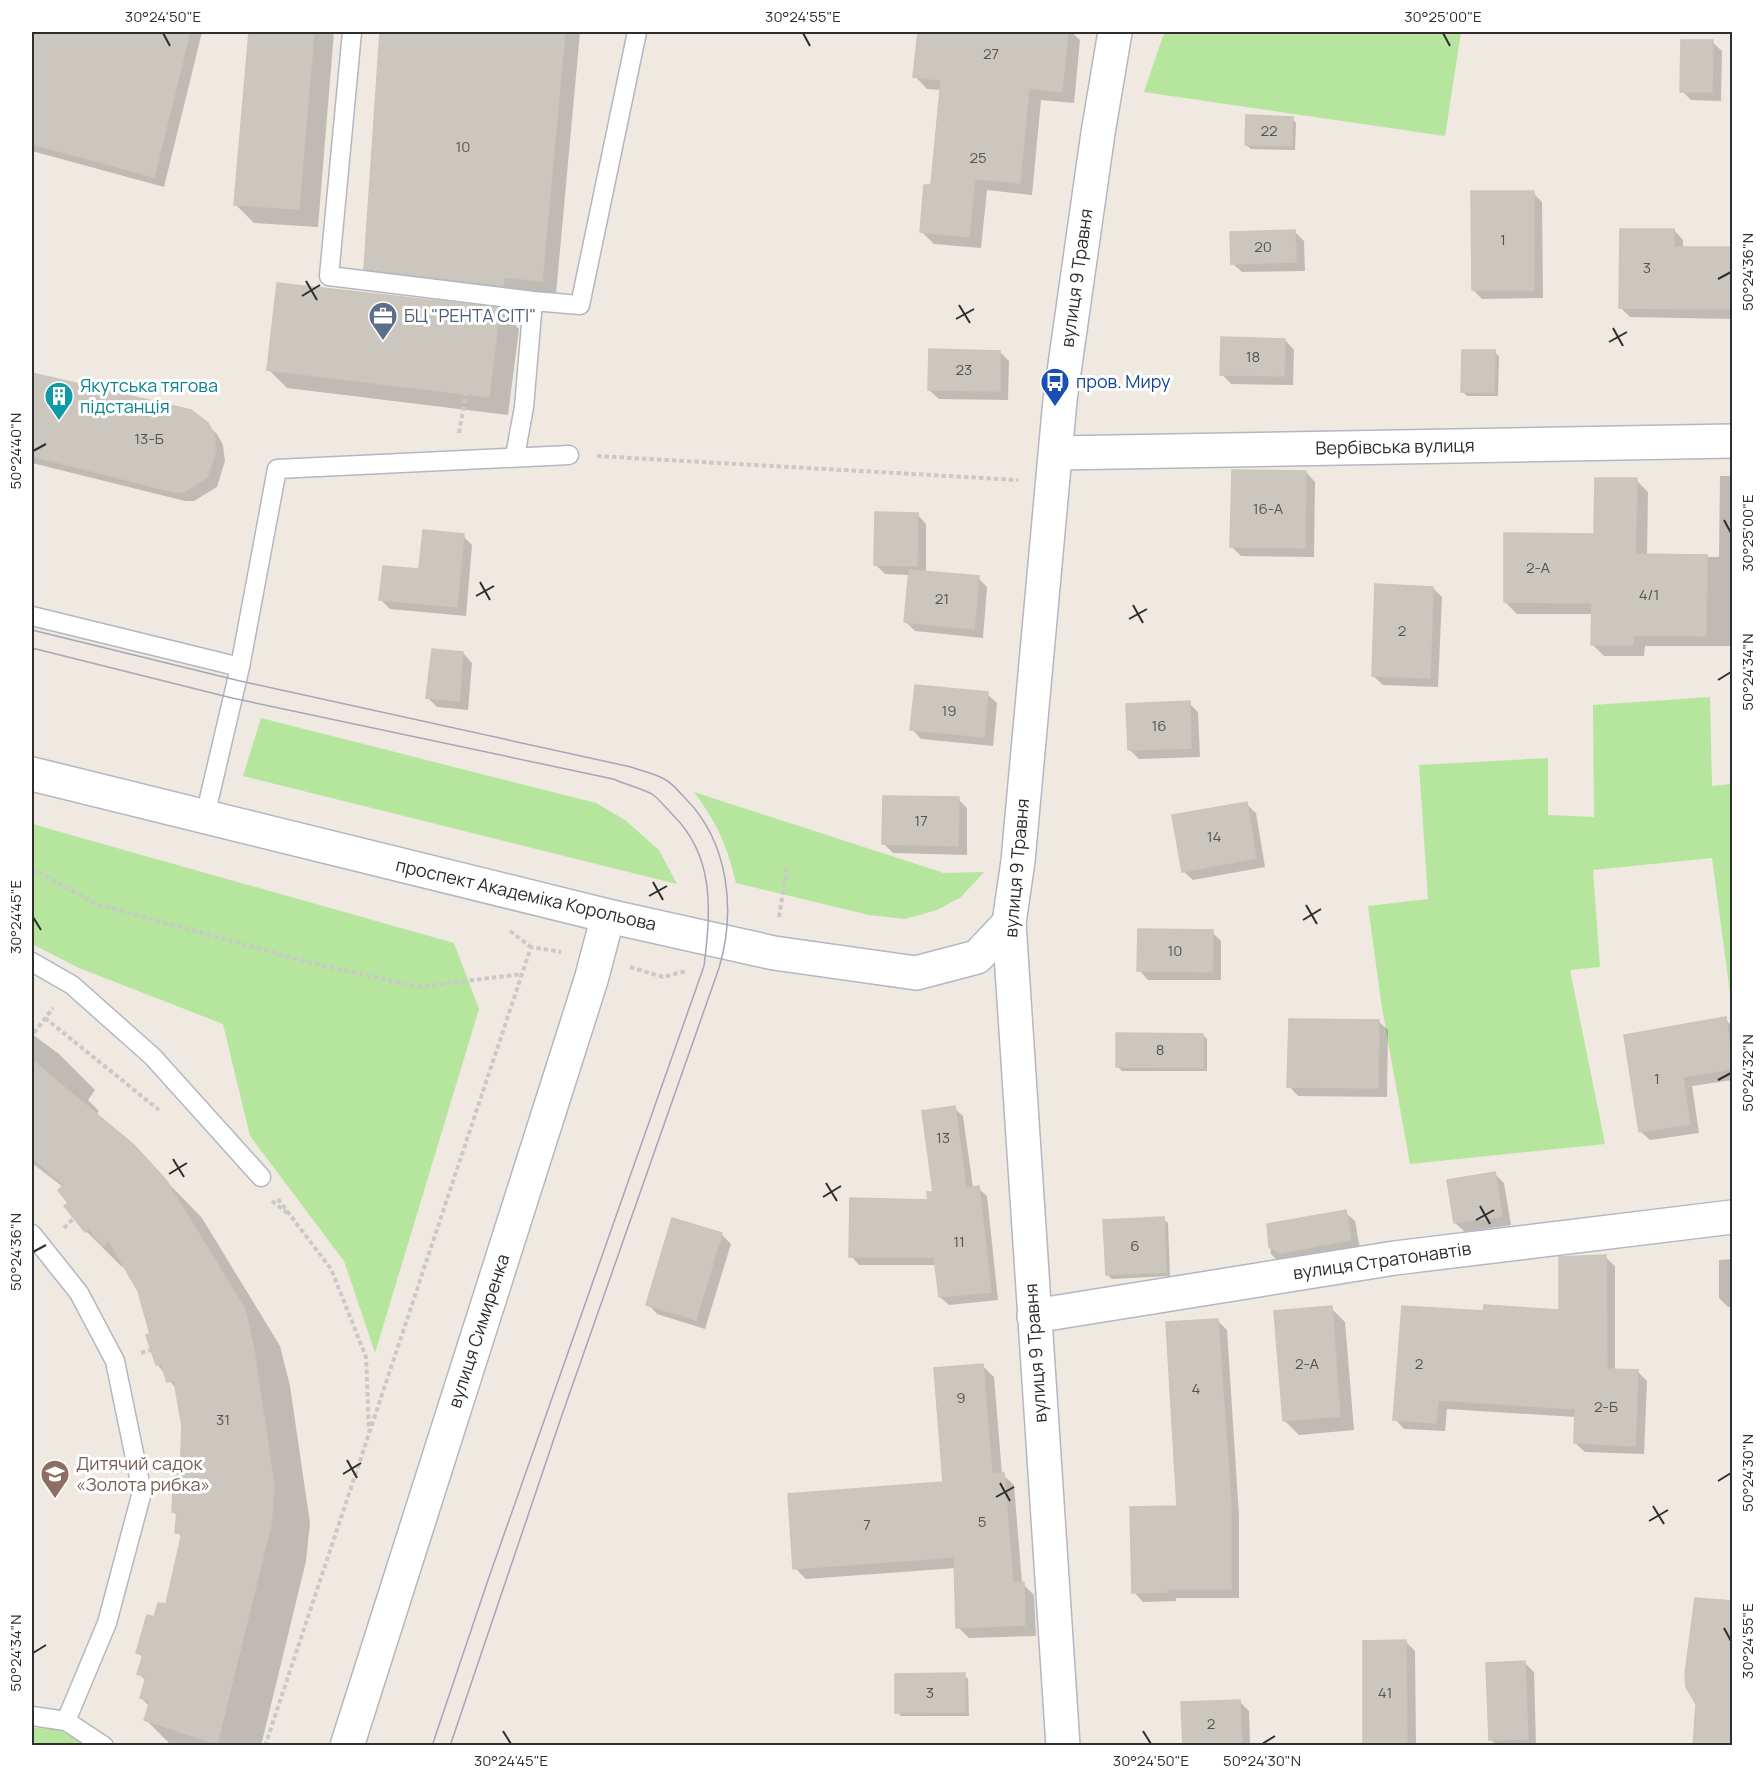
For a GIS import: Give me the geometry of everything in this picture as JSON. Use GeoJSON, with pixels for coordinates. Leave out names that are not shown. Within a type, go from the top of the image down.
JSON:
{"type":"FeatureCollection","features":[{"type":"Feature","properties":{"kind":"main road","name":"вулиця 9 Травня"},"geometry":{"type":"LineString","coordinates":[[1063,1746],[1009,923],[1018,861],[1057,453],[1060,400],[1115,32]]}},
{"type":"Feature","properties":{"kind":"main road","name":"Вербівська вулиця"},"geometry":{"type":"LineString","coordinates":[[1057,453],[1732,441]]}},
{"type":"Feature","properties":{"kind":"main road","name":"проспект Академіка Корольова"},"geometry":{"type":"LineString","coordinates":[[32,774],[608,916],[774,952],[916,973],[977,957],[1009,923]]}},
{"type":"Feature","properties":{"kind":"main road","name":"вулиця Симиренка"},"geometry":{"type":"LineString","coordinates":[[346,1746],[591,980],[608,916]]}},
{"type":"Feature","properties":{"kind":"main road","name":"вулиця Стратонавтів"},"geometry":{"type":"LineString","coordinates":[[1034,1316],[1395,1257],[1732,1216]]}},
{"type":"Feature","properties":{"kind":"lane"},"geometry":{"type":"LineString","coordinates":[[352,32],[329,276],[580,305],[637,32]]}},
{"type":"Feature","properties":{"kind":"lane"},"geometry":{"type":"LineString","coordinates":[[515,456],[524,407],[533,301]]}},
{"type":"Feature","properties":{"kind":"lane"},"geometry":{"type":"LineString","coordinates":[[205,816],[240,667],[276,469],[569,454]]}},
{"type":"Feature","properties":{"kind":"lane"},"geometry":{"type":"LineString","coordinates":[[32,616],[240,667]]}},
{"type":"Feature","properties":{"kind":"lane"},"geometry":{"type":"LineString","coordinates":[[32,962],[72,985],[153,1057],[261,1177]]}},
{"type":"Feature","properties":{"kind":"lane"},"geometry":{"type":"LineString","coordinates":[[32,1234],[80,1293],[115,1361],[142,1492],[107,1623],[66,1721]]}},
{"type":"Feature","properties":{"kind":"lane"},"geometry":{"type":"LineString","coordinates":[[32,1716],[66,1721],[104,1746]]}},
{"type":"Feature","properties":{"kind":"path"},"geometry":{"type":"LineString","coordinates":[[453,460],[466,394]]}},
{"type":"Feature","properties":{"kind":"path"},"geometry":{"type":"LineString","coordinates":[[569,454],[1015,479],[1053,489]]}},
{"type":"Feature","properties":{"kind":"path"},"geometry":{"type":"LineString","coordinates":[[32,869],[96,904],[308,962],[418,987],[522,974]]}},
{"type":"Feature","properties":{"kind":"path"},"geometry":{"type":"LineString","coordinates":[[261,1177],[331,1269],[366,1357],[369,1433]]}},
{"type":"Feature","properties":{"kind":"green space"},"geometry":{"type":"Polygon","coordinates":[[[1167,32],[1461,32],[1445,136],[1144,92],[1163,36],[1167,32]]]}},
{"type":"Feature","properties":{"kind":"green space"},"geometry":{"type":"Polygon","coordinates":[[[1710,697],[1712,786],[1732,784],[1732,1008],[1712,858],[1593,870],[1600,967],[1570,970],[1605,1144],[1410,1164],[1382,1008],[1368,906],[1428,899],[1419,765],[1548,758],[1548,815],[1594,817],[1593,705],[1710,697]]]}},
{"type":"Feature","properties":{"kind":"green space"},"geometry":{"type":"Polygon","coordinates":[[[261,718],[596,803],[625,820],[659,850],[677,884],[243,776],[261,718]]]}},
{"type":"Feature","properties":{"kind":"green space"},"geometry":{"type":"Polygon","coordinates":[[[694,792],[944,873],[984,872],[961,897],[937,910],[905,919],[869,915],[736,883],[720,835],[694,792]]]}},
{"type":"Feature","properties":{"kind":"green space"},"geometry":{"type":"Polygon","coordinates":[[[32,824],[454,943],[479,1009],[375,1353],[344,1261],[250,1136],[223,1024],[79,968],[32,944],[32,824]]]}},
{"type":"Feature","properties":{"kind":"green space"},"geometry":{"type":"Polygon","coordinates":[[[32,1728],[64,1729],[87,1745],[32,1746],[32,1728]]]}},
{"type":"Feature","properties":{"kind":"building"},"geometry":{"type":"Polygon","coordinates":[[[32,32],[190,32],[154,177],[32,144],[32,32]]]}},
{"type":"Feature","properties":{"kind":"building"},"geometry":{"type":"Polygon","coordinates":[[[249,32],[314,32],[299,209],[234,205],[249,32]]]}},
{"type":"Feature","properties":{"kind":"building"},"geometry":{"type":"Polygon","coordinates":[[[380,32],[565,32],[542,281],[504,277],[503,286],[364,269],[380,32]]]}},
{"type":"Feature","properties":{"kind":"building"},"geometry":{"type":"Polygon","coordinates":[[[918,32],[1068,32],[1062,92],[1029,88],[1020,183],[975,179],[969,237],[920,232],[924,185],[931,185],[941,80],[913,77],[918,32]]]}},
{"type":"Feature","properties":{"kind":"building"},"geometry":{"type":"Polygon","coordinates":[[[1681,40],[1713,40],[1712,92],[1680,92],[1681,40]]]}},
{"type":"Feature","properties":{"kind":"building"},"geometry":{"type":"Polygon","coordinates":[[[1246,115],[1293,117],[1292,146],[1245,145],[1246,115]]]}},
{"type":"Feature","properties":{"kind":"building"},"geometry":{"type":"Polygon","coordinates":[[[1471,191],[1534,191],[1534,290],[1472,290],[1471,191]]]}},
{"type":"Feature","properties":{"kind":"building"},"geometry":{"type":"Polygon","coordinates":[[[1620,229],[1674,229],[1674,247],[1732,247],[1732,309],[1619,308],[1620,229]]]}},
{"type":"Feature","properties":{"kind":"building"},"geometry":{"type":"Polygon","coordinates":[[[1295,230],[1296,262],[1231,264],[1230,232],[1295,230]]]}},
{"type":"Feature","properties":{"kind":"building","name":"БЦ \"РЕНТА СІТІ\""},"geometry":{"type":"Polygon","coordinates":[[[277,283],[500,308],[489,397],[267,370],[277,283]]]}},
{"type":"Feature","properties":{"kind":"building"},"geometry":{"type":"Polygon","coordinates":[[[1221,337],[1285,339],[1284,376],[1220,375],[1221,337]]]}},
{"type":"Feature","properties":{"kind":"building"},"geometry":{"type":"Polygon","coordinates":[[[929,349],[1000,351],[1000,391],[928,390],[929,349]]]}},
{"type":"Feature","properties":{"kind":"building"},"geometry":{"type":"Polygon","coordinates":[[[1462,350],[1495,350],[1494,393],[1461,392],[1462,350]]]}},
{"type":"Feature","properties":{"kind":"building"},"geometry":{"type":"Polygon","coordinates":[[[32,373],[191,410],[208,423],[214,434],[216,451],[207,477],[184,492],[174,492],[32,456],[32,373]]]}},
{"type":"Feature","properties":{"kind":"building"},"geometry":{"type":"Polygon","coordinates":[[[1232,470],[1306,471],[1305,548],[1230,547],[1232,470]]]}},
{"type":"Feature","properties":{"kind":"building"},"geometry":{"type":"Polygon","coordinates":[[[1595,478],[1637,478],[1635,554],[1707,555],[1706,636],[1633,635],[1633,645],[1591,645],[1592,603],[1504,602],[1504,533],[1594,534],[1595,478]]]}},
{"type":"Feature","properties":{"kind":"building"},"geometry":{"type":"Polygon","coordinates":[[[875,512],[918,513],[917,566],[874,565],[875,512]]]}},
{"type":"Feature","properties":{"kind":"building"},"geometry":{"type":"Polygon","coordinates":[[[423,530],[464,534],[457,607],[379,600],[383,566],[419,569],[423,530]]]}},
{"type":"Feature","properties":{"kind":"building"},"geometry":{"type":"Polygon","coordinates":[[[909,570],[979,576],[974,629],[904,622],[909,570]]]}},
{"type":"Feature","properties":{"kind":"building"},"geometry":{"type":"Polygon","coordinates":[[[1375,584],[1433,587],[1430,678],[1372,676],[1375,584]]]}},
{"type":"Feature","properties":{"kind":"building"},"geometry":{"type":"Polygon","coordinates":[[[432,649],[463,652],[459,701],[426,698],[432,649]]]}},
{"type":"Feature","properties":{"kind":"building"},"geometry":{"type":"Polygon","coordinates":[[[915,685],[988,692],[984,737],[910,730],[915,685]]]}},
{"type":"Feature","properties":{"kind":"building"},"geometry":{"type":"Polygon","coordinates":[[[1190,701],[1191,748],[1128,750],[1126,704],[1190,701]]]}},
{"type":"Feature","properties":{"kind":"building"},"geometry":{"type":"Polygon","coordinates":[[[883,796],[959,797],[958,846],[882,844],[883,796]]]}},
{"type":"Feature","properties":{"kind":"building"},"geometry":{"type":"Polygon","coordinates":[[[1247,802],[1256,858],[1182,872],[1172,815],[1247,802]]]}},
{"type":"Feature","properties":{"kind":"building"},"geometry":{"type":"Polygon","coordinates":[[[1138,929],[1213,930],[1212,972],[1137,971],[1138,929]]]}},
{"type":"Feature","properties":{"kind":"building"},"geometry":{"type":"Polygon","coordinates":[[[1726,1017],[1732,1069],[1683,1077],[1690,1124],[1639,1132],[1624,1035],[1726,1017]]]}},
{"type":"Feature","properties":{"kind":"building"},"geometry":{"type":"Polygon","coordinates":[[[1289,1019],[1379,1020],[1378,1088],[1287,1087],[1289,1019]]]}},
{"type":"Feature","properties":{"kind":"building"},"geometry":{"type":"Polygon","coordinates":[[[1116,1033],[1203,1034],[1203,1068],[1116,1067],[1116,1033]]]}},
{"type":"Feature","properties":{"kind":"building"},"geometry":{"type":"Polygon","coordinates":[[[32,1060],[134,1145],[166,1180],[245,1309],[254,1349],[274,1486],[271,1525],[217,1744],[144,1720],[150,1701],[140,1698],[146,1677],[137,1674],[143,1655],[136,1653],[147,1615],[154,1617],[158,1603],[166,1604],[182,1533],[175,1533],[177,1512],[172,1512],[174,1473],[180,1474],[182,1426],[174,1380],[167,1382],[161,1364],[156,1365],[146,1335],[150,1334],[138,1291],[109,1241],[103,1246],[88,1228],[85,1232],[64,1206],[68,1203],[58,1190],[64,1185],[32,1157],[32,1060]]]}},
{"type":"Feature","properties":{"kind":"building"},"geometry":{"type":"Polygon","coordinates":[[[955,1106],[966,1188],[979,1186],[991,1292],[939,1297],[934,1257],[849,1257],[850,1198],[928,1200],[927,1192],[933,1192],[922,1111],[955,1106]]]}},
{"type":"Feature","properties":{"kind":"building"},"geometry":{"type":"Polygon","coordinates":[[[1495,1172],[1502,1216],[1454,1223],[1447,1180],[1495,1172]]]}},
{"type":"Feature","properties":{"kind":"building"},"geometry":{"type":"Polygon","coordinates":[[[1346,1210],[1351,1240],[1280,1253],[1269,1247],[1267,1224],[1346,1210]]]}},
{"type":"Feature","properties":{"kind":"building"},"geometry":{"type":"Polygon","coordinates":[[[1164,1217],[1166,1272],[1106,1275],[1103,1220],[1164,1217]]]}},
{"type":"Feature","properties":{"kind":"building"},"geometry":{"type":"Polygon","coordinates":[[[672,1218],[722,1233],[696,1320],[646,1305],[672,1218]]]}},
{"type":"Feature","properties":{"kind":"building"},"geometry":{"type":"Polygon","coordinates":[[[1606,1255],[1607,1369],[1638,1370],[1635,1446],[1574,1443],[1575,1409],[1438,1400],[1436,1423],[1393,1420],[1402,1306],[1483,1311],[1484,1305],[1559,1310],[1559,1257],[1606,1255]]]}},
{"type":"Feature","properties":{"kind":"building"},"geometry":{"type":"Polygon","coordinates":[[[1332,1306],[1340,1416],[1283,1421],[1274,1311],[1332,1306]]]}},
{"type":"Feature","properties":{"kind":"building"},"geometry":{"type":"Polygon","coordinates":[[[1218,1319],[1231,1505],[1231,1589],[1167,1589],[1167,1592],[1132,1593],[1130,1507],[1177,1506],[1166,1322],[1218,1319]]]}},
{"type":"Feature","properties":{"kind":"building"},"geometry":{"type":"Polygon","coordinates":[[[983,1364],[992,1474],[1004,1473],[1013,1583],[1024,1582],[1025,1625],[956,1628],[954,1557],[793,1569],[788,1494],[943,1482],[934,1368],[983,1364]]]}},
{"type":"Feature","properties":{"kind":"building"},"geometry":{"type":"Polygon","coordinates":[[[1695,1598],[1732,1601],[1732,1746],[1693,1746],[1696,1704],[1686,1687],[1685,1674],[1695,1598]]]}},
{"type":"Feature","properties":{"kind":"building"},"geometry":{"type":"Polygon","coordinates":[[[1406,1640],[1407,1746],[1363,1746],[1363,1641],[1406,1640]]]}},
{"type":"Feature","properties":{"kind":"building"},"geometry":{"type":"Polygon","coordinates":[[[1525,1661],[1528,1739],[1489,1740],[1486,1663],[1525,1661]]]}},
{"type":"Feature","properties":{"kind":"building"},"geometry":{"type":"Polygon","coordinates":[[[965,1673],[965,1712],[895,1713],[895,1674],[965,1673]]]}},
{"type":"Feature","properties":{"kind":"building"},"geometry":{"type":"Polygon","coordinates":[[[1240,1700],[1242,1746],[1183,1746],[1181,1702],[1240,1700]]]}},
{"type":"Feature","properties":{"kind":"tram line"},"geometry":{"type":"LineString","coordinates":[[32,630],[236,680],[631,767],[662,778],[674,786],[700,817],[712,836],[720,857],[725,879],[727,924],[719,968],[562,1415],[450,1746]]}},
{"type":"Feature","properties":{"kind":"tram line"},"geometry":{"type":"LineString","coordinates":[[32,648],[232,698],[613,779],[657,798],[686,830],[703,866],[708,904],[704,966],[432,1746]]}},
{"type":"Feature","properties":{"kind":"place","name":"БЦ \"РЕНТА СІТІ\""},"geometry":{"type":"Point","coordinates":[383,342]}},
{"type":"Feature","properties":{"kind":"place","name":"пров. Миру"},"geometry":{"type":"Point","coordinates":[1055,408]}},
{"type":"Feature","properties":{"kind":"place","name":"Якутська тягова підстанція"},"geometry":{"type":"Point","coordinates":[59,422]}},
{"type":"Feature","properties":{"kind":"place","name":"Дитячий садок «Золота рибка»"},"geometry":{"type":"Point","coordinates":[55,1500]}}]}
